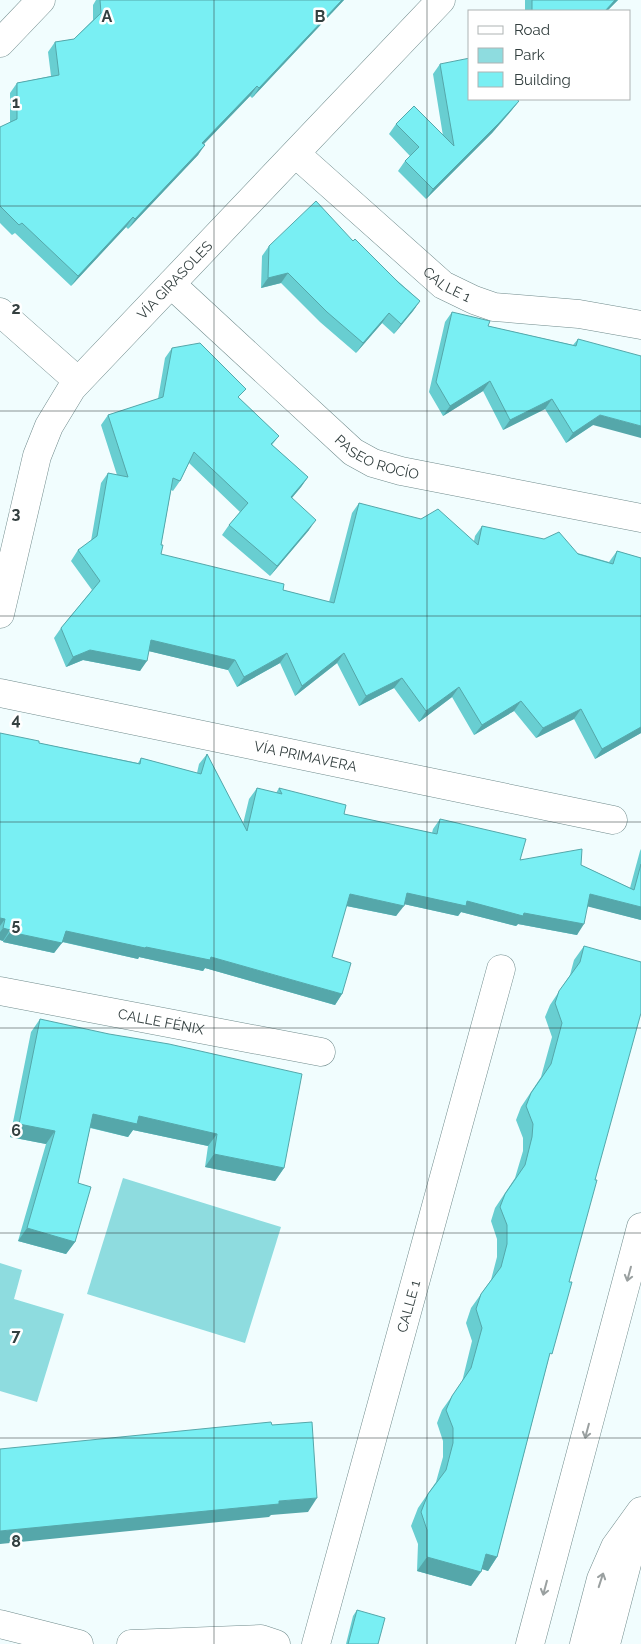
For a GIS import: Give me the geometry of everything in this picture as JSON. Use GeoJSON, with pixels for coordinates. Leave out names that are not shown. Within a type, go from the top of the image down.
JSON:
{"type":"FeatureCollection","features":[{"type":"Feature","properties":{"kind":"street"},"geometry":{"type":"LineString","coordinates":[[0,43],[41,0]]}},
{"type":"Feature","properties":{"kind":"street","name":"VÍA GIRASOLES"},"geometry":{"type":"LineString","coordinates":[[0,614],[37,456],[49,426],[72,388],[441,0]]}},
{"type":"Feature","properties":{"kind":"street","name":"CALLE 1"},"geometry":{"type":"LineString","coordinates":[[296,154],[443,284],[451,288],[494,307],[579,314],[641,325]]}},
{"type":"Feature","properties":{"kind":"street","name":"PASEO ROCÍO"},"geometry":{"type":"LineString","coordinates":[[171,284],[353,452],[373,463],[401,471],[641,518]]}},
{"type":"Feature","properties":{"kind":"street"},"geometry":{"type":"LineString","coordinates":[[0,312],[78,381]]}},
{"type":"Feature","properties":{"kind":"street","name":"VÍA PRIMAVERA"},"geometry":{"type":"LineString","coordinates":[[0,693],[613,820]]}},
{"type":"Feature","properties":{"kind":"street","name":"CALLE 1"},"geometry":{"type":"LineString","coordinates":[[316,1644],[502,970]]}},
{"type":"Feature","properties":{"kind":"street","name":"CALLE FÉNIX"},"geometry":{"type":"LineString","coordinates":[[0,991],[321,1052]]}},
{"type":"Feature","properties":{"kind":"street"},"geometry":{"type":"LineString","coordinates":[[530,1644],[641,1227]]}},
{"type":"Feature","properties":{"kind":"street"},"geometry":{"type":"LineString","coordinates":[[584,1644],[601,1579],[615,1546],[641,1511]]}},
{"type":"Feature","properties":{"kind":"street"},"geometry":{"type":"LineString","coordinates":[[606,1644],[641,1511]]}},
{"type":"Feature","properties":{"kind":"street"},"geometry":{"type":"LineString","coordinates":[[0,1624],[78,1644]]}},
{"type":"Feature","properties":{"kind":"street"},"geometry":{"type":"LineString","coordinates":[[131,1644],[260,1640],[276,1644]]}},
{"type":"Feature","properties":{"kind":"green space"},"geometry":{"type":"Polygon","coordinates":[[[123,1178],[281,1227],[245,1343],[87,1294],[123,1178]]]}},
{"type":"Feature","properties":{"kind":"green space"},"geometry":{"type":"Polygon","coordinates":[[[0,1263],[22,1270],[14,1299],[64,1314],[37,1402],[0,1391],[0,1263]]]}},
{"type":"Feature","properties":{"kind":"building"},"geometry":{"type":"Polygon","coordinates":[[[100,0],[342,0],[259,88],[257,86],[202,143],[205,145],[135,219],[133,217],[78,276],[22,223],[19,225],[0,206],[0,127],[17,119],[17,83],[59,75],[55,42],[74,39],[101,13],[100,0]]]}},
{"type":"Feature","properties":{"kind":"building"},"geometry":{"type":"Polygon","coordinates":[[[532,0],[615,0],[606,10],[532,10],[532,0]]]}},
{"type":"Feature","properties":{"kind":"building"},"geometry":{"type":"Polygon","coordinates":[[[468,58],[468,100],[519,101],[433,189],[405,161],[419,147],[396,124],[414,106],[454,146],[440,64],[468,58]]]}},
{"type":"Feature","properties":{"kind":"building"},"geometry":{"type":"Polygon","coordinates":[[[316,201],[353,241],[355,239],[420,301],[401,324],[389,313],[363,343],[327,312],[288,273],[268,278],[269,246],[316,201]]]}},
{"type":"Feature","properties":{"kind":"building"},"geometry":{"type":"Polygon","coordinates":[[[452,312],[490,321],[488,326],[576,346],[578,339],[641,356],[641,426],[600,415],[573,433],[552,399],[510,420],[490,381],[450,406],[436,382],[452,312]]]}},
{"type":"Feature","properties":{"kind":"building"},"geometry":{"type":"Polygon","coordinates":[[[200,343],[246,389],[238,397],[279,436],[271,444],[308,477],[291,497],[316,520],[277,566],[229,525],[248,503],[194,452],[180,481],[173,478],[161,554],[284,584],[283,590],[334,603],[359,503],[421,519],[438,509],[478,545],[482,526],[544,539],[559,532],[578,554],[613,564],[617,551],[641,558],[641,727],[602,749],[581,709],[543,728],[521,701],[482,725],[459,687],[426,711],[402,678],[366,696],[344,653],[302,686],[287,653],[244,677],[235,660],[151,640],[147,661],[90,650],[73,657],[61,628],[100,581],[78,550],[97,536],[108,473],[128,477],[108,415],[163,397],[172,348],[200,343]]]}},
{"type":"Feature","properties":{"kind":"building"},"geometry":{"type":"Polygon","coordinates":[[[0,733],[140,764],[141,758],[201,774],[207,754],[247,831],[257,788],[282,794],[279,788],[346,805],[344,814],[437,834],[440,819],[526,839],[520,860],[582,849],[581,865],[634,890],[641,864],[641,907],[590,894],[584,924],[524,913],[523,916],[467,901],[466,906],[407,893],[404,906],[350,894],[332,957],[351,963],[342,994],[211,957],[210,960],[66,931],[62,943],[10,932],[10,930],[3,928],[5,919],[0,918],[0,733]]]}},
{"type":"Feature","properties":{"kind":"building"},"geometry":{"type":"Polygon","coordinates":[[[584,946],[641,962],[641,1013],[595,1180],[597,1180],[569,1282],[572,1282],[552,1354],[550,1353],[497,1557],[486,1554],[481,1572],[427,1557],[427,1530],[421,1512],[428,1494],[446,1470],[453,1443],[453,1428],[446,1410],[452,1396],[471,1368],[482,1328],[476,1309],[481,1294],[501,1267],[507,1244],[507,1225],[500,1207],[505,1194],[525,1165],[532,1137],[533,1124],[526,1106],[531,1093],[551,1064],[562,1023],[555,1003],[559,991],[580,962],[584,946]]]}},
{"type":"Feature","properties":{"kind":"building"},"geometry":{"type":"Polygon","coordinates":[[[40,1019],[109,1034],[169,1044],[302,1074],[284,1168],[214,1154],[217,1134],[139,1116],[137,1124],[93,1114],[78,1183],[91,1187],[75,1242],[27,1228],[55,1131],[19,1124],[40,1019]]]}},
{"type":"Feature","properties":{"kind":"building"},"geometry":{"type":"Polygon","coordinates":[[[271,1422],[272,1425],[312,1422],[317,1498],[279,1501],[279,1504],[0,1531],[0,1449],[271,1422]]]}},
{"type":"Feature","properties":{"kind":"building"},"geometry":{"type":"Polygon","coordinates":[[[357,1610],[385,1618],[378,1644],[348,1644],[357,1610]]]}}]}
